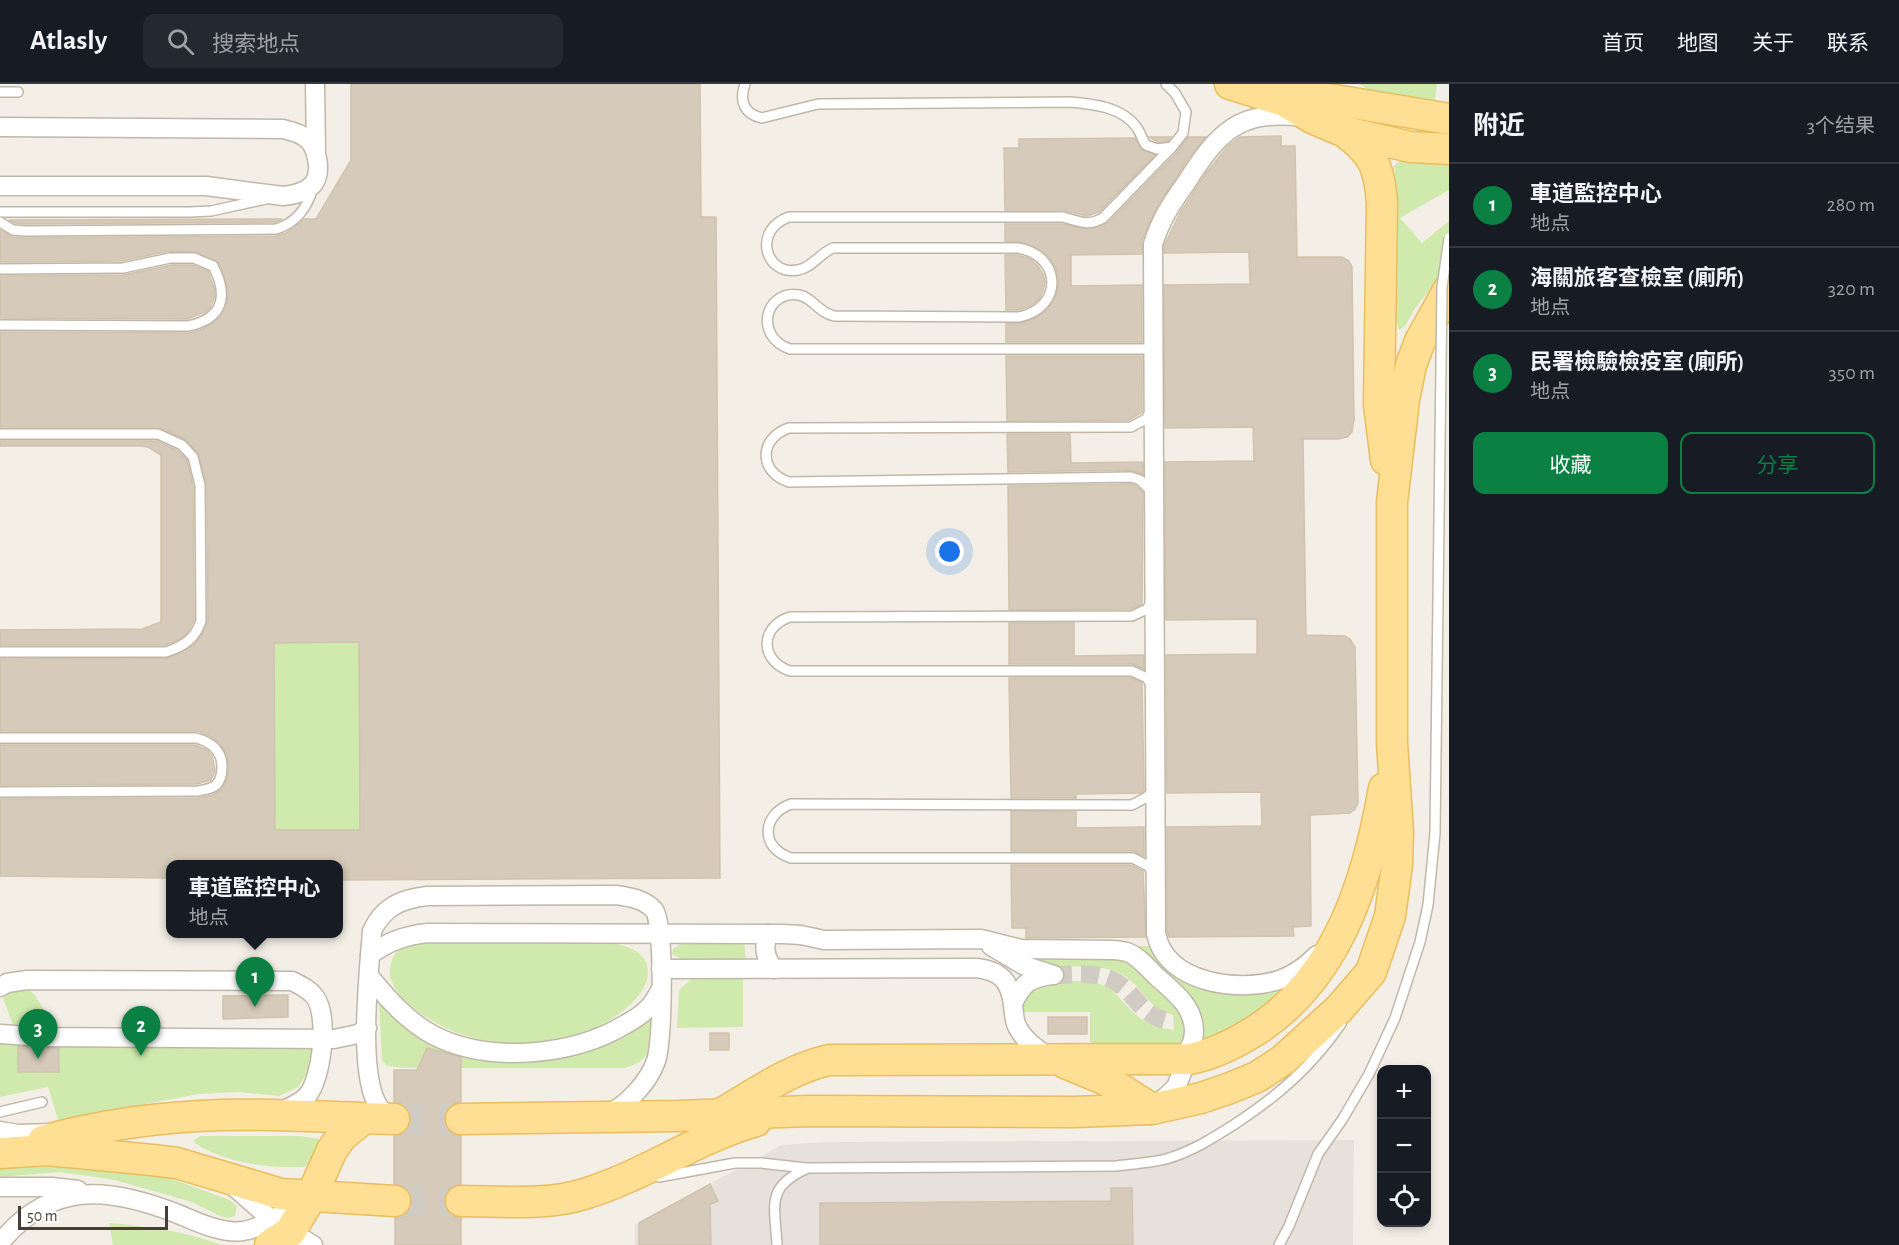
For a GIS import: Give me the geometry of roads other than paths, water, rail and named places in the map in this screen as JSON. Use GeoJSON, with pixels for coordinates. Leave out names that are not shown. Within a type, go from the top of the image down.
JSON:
{"type":"FeatureCollection","features":[{"type":"Feature","properties":{"kind":"main road"},"geometry":{"type":"LineString","coordinates":[[1230,84],[1284,101],[1314,119],[1355,124],[1449,119]]}},
{"type":"Feature","properties":{"kind":"main road"},"geometry":{"type":"LineString","coordinates":[[1236,84],[1355,124],[1411,147],[1449,149]]}},
{"type":"Feature","properties":{"kind":"main road"},"geometry":{"type":"LineString","coordinates":[[1355,124],[1380,180],[1382,202],[1379,405],[1392,502]]}},
{"type":"Feature","properties":{"kind":"main road"},"geometry":{"type":"LineString","coordinates":[[461,1119],[600,1118],[809,1111],[1074,1112],[1152,1109],[1202,1098],[1230,1088],[1257,1077],[1283,1060],[1339,1009],[1371,972],[1390,916],[1396,873],[1398,832],[1392,743],[1392,502],[1404,400],[1411,365],[1420,340],[1449,289]]}},
{"type":"Feature","properties":{"kind":"main road"},"geometry":{"type":"LineString","coordinates":[[722,1114],[796,1071],[829,1060],[1185,1054],[1216,1052],[1238,1042],[1292,1003],[1324,964],[1342,931],[1359,893],[1369,858],[1379,819],[1392,743]]}},
{"type":"Feature","properties":{"kind":"main road"},"geometry":{"type":"LineString","coordinates":[[1050,1058],[1106,1080],[1152,1109]]}},
{"type":"Feature","properties":{"kind":"main road"},"geometry":{"type":"LineString","coordinates":[[461,1201],[548,1200],[585,1194],[626,1178],[738,1126],[809,1111]]}},
{"type":"Feature","properties":{"kind":"main road"},"geometry":{"type":"LineString","coordinates":[[0,1153],[71,1133],[177,1118],[272,1115],[394,1119]]}},
{"type":"Feature","properties":{"kind":"main road"},"geometry":{"type":"LineString","coordinates":[[286,1235],[311,1197],[332,1150],[342,1136],[363,1119]]}},
{"type":"Feature","properties":{"kind":"main road"},"geometry":{"type":"LineString","coordinates":[[71,1133],[134,1146],[225,1179],[281,1194],[394,1201]]}},
{"type":"Feature","properties":{"kind":"main road"},"geometry":{"type":"LineString","coordinates":[[0,1153],[48,1150],[177,1163]]}},
{"type":"Feature","properties":{"kind":"street"},"geometry":{"type":"LineString","coordinates":[[0,186],[206,186],[278,196],[293,195],[305,190],[315,182],[317,168],[315,84]]}},
{"type":"Feature","properties":{"kind":"street"},"geometry":{"type":"LineString","coordinates":[[1314,119],[1276,115],[1249,120],[1236,125],[1221,136],[1207,150],[1160,223],[1154,244],[1156,933],[1158,945],[1169,961],[1192,975],[1208,981],[1248,985],[1280,980],[1308,965],[1342,931]]}},
{"type":"Feature","properties":{"kind":"street"},"geometry":{"type":"LineString","coordinates":[[0,127],[283,129],[307,138],[316,152]]}},
{"type":"Feature","properties":{"kind":"street"},"geometry":{"type":"LineString","coordinates":[[394,1119],[380,1109],[370,1086],[366,1060],[372,931],[377,920],[386,910],[402,901],[427,896],[616,895],[645,902],[659,918],[660,1046],[657,1061],[649,1076],[624,1104],[600,1118]]}},
{"type":"Feature","properties":{"kind":"street"},"geometry":{"type":"LineString","coordinates":[[370,955],[388,943],[413,934],[768,934],[801,935],[824,940],[981,939],[1021,949],[1103,949],[1127,952],[1138,958],[1186,1005],[1194,1020],[1176,1088],[1152,1109]]}},
{"type":"Feature","properties":{"kind":"street"},"geometry":{"type":"LineString","coordinates":[[768,934],[764,948],[774,969]]}},
{"type":"Feature","properties":{"kind":"street"},"geometry":{"type":"LineString","coordinates":[[981,939],[1023,965],[1054,975],[1039,977],[1022,985],[1013,1004]]}},
{"type":"Feature","properties":{"kind":"street"},"geometry":{"type":"LineString","coordinates":[[661,969],[991,969],[1002,977],[1013,1004],[1015,1021],[1022,1034],[1050,1058]]}},
{"type":"Feature","properties":{"kind":"street"},"geometry":{"type":"LineString","coordinates":[[369,976],[396,1007],[432,1034],[471,1048],[510,1052],[541,1052],[564,1048],[614,1031],[651,1006],[661,989]]}},
{"type":"Feature","properties":{"kind":"street"},"geometry":{"type":"LineString","coordinates":[[0,987],[7,983],[27,980],[292,981],[315,996],[320,1012],[321,1040],[317,1079],[306,1096],[292,1108],[272,1115]]}},
{"type":"Feature","properties":{"kind":"street"},"geometry":{"type":"LineString","coordinates":[[0,1034],[44,1037],[321,1040],[348,1037],[366,1028]]}},
{"type":"Feature","properties":{"kind":"street"},"geometry":{"type":"LineString","coordinates":[[0,1131],[18,1134],[71,1133]]}},
{"type":"Feature","properties":{"kind":"street"},"geometry":{"type":"LineString","coordinates":[[225,1179],[286,1235]]}},
{"type":"Feature","properties":{"kind":"street"},"geometry":{"type":"LineString","coordinates":[[0,1187],[52,1187],[104,1193],[153,1206],[219,1229],[241,1231],[256,1227],[286,1235]]}},
{"type":"Feature","properties":{"kind":"street"},"geometry":{"type":"LineString","coordinates":[[0,1243],[11,1229],[33,1212],[52,1202],[73,1195],[104,1193]]}},
{"type":"Feature","properties":{"kind":"lane"},"geometry":{"type":"LineString","coordinates":[[745,84],[743,102],[746,110],[753,116],[762,118],[818,105],[1071,102],[1088,104],[1122,114],[1138,130],[1146,145],[1157,149],[1172,147]]}},
{"type":"Feature","properties":{"kind":"lane"},"geometry":{"type":"LineString","coordinates":[[1154,349],[790,349],[775,341],[767,326],[767,318],[774,303],[790,295],[807,298],[825,314],[834,316],[1019,317],[1030,315],[1040,309],[1048,299],[1052,288],[1052,276],[1040,256],[1029,250],[1018,248],[833,248],[824,252],[805,268],[789,270],[774,263],[766,248],[766,239],[774,225],[789,217],[1063,217],[1079,223],[1096,222],[1103,218],[1183,133],[1186,112],[1175,93],[1166,84]]}},
{"type":"Feature","properties":{"kind":"lane"},"geometry":{"type":"LineString","coordinates":[[0,92],[18,92]]}},
{"type":"Feature","properties":{"kind":"lane"},"geometry":{"type":"LineString","coordinates":[[0,222],[13,230],[25,231],[276,230],[293,222],[300,214],[307,205],[315,182]]}},
{"type":"Feature","properties":{"kind":"lane"},"geometry":{"type":"LineString","coordinates":[[0,212],[211,211],[278,196]]}},
{"type":"Feature","properties":{"kind":"lane"},"geometry":{"type":"LineString","coordinates":[[1279,1245],[1318,1154],[1342,1120],[1369,1074],[1395,1018],[1417,951],[1428,905],[1435,833],[1442,287],[1449,238]]}},
{"type":"Feature","properties":{"kind":"lane"},"geometry":{"type":"LineString","coordinates":[[0,269],[123,268],[170,258],[194,258],[213,267],[222,287],[222,300],[211,318],[201,324],[188,326],[0,325]]}},
{"type":"Feature","properties":{"kind":"lane"},"geometry":{"type":"LineString","coordinates":[[1154,404],[1146,419],[1131,426],[789,428],[774,436],[769,443],[766,459],[774,474],[789,482],[1131,477],[1147,485],[1154,500]]}},
{"type":"Feature","properties":{"kind":"lane"},"geometry":{"type":"LineString","coordinates":[[0,434],[158,434],[182,445],[193,457],[200,485],[201,609],[201,621],[194,637],[178,648],[166,652],[0,652]]}},
{"type":"Feature","properties":{"kind":"lane"},"geometry":{"type":"LineString","coordinates":[[1155,594],[1147,609],[1132,616],[790,617],[774,625],[767,643],[770,657],[775,663],[790,671],[1132,671],[1147,678],[1155,694]]}},
{"type":"Feature","properties":{"kind":"lane"},"geometry":{"type":"LineString","coordinates":[[0,738],[196,738],[211,743],[222,756],[222,775],[217,784],[209,789],[198,791],[0,792]]}},
{"type":"Feature","properties":{"kind":"lane"},"geometry":{"type":"LineString","coordinates":[[1155,782],[1147,797],[1132,805],[791,804],[776,812],[768,827],[771,843],[776,850],[791,858],[1133,858],[1148,866],[1156,881]]}},
{"type":"Feature","properties":{"kind":"lane"},"geometry":{"type":"LineString","coordinates":[[585,1194],[719,1165],[761,1163],[808,1168],[1116,1166],[1165,1159],[1198,1147],[1220,1134],[1272,1099],[1300,1075],[1322,1052],[1342,1023],[1371,972]]}},
{"type":"Feature","properties":{"kind":"lane"},"geometry":{"type":"LineString","coordinates":[[0,1112],[42,1102]]}},
{"type":"Feature","properties":{"kind":"lane"},"geometry":{"type":"LineString","coordinates":[[777,1245],[775,1205],[777,1191],[793,1175],[808,1168]]}},
{"type":"Feature","properties":{"kind":"tunnel"},"geometry":{"type":"LineString","coordinates":[[1054,975],[1090,975],[1110,979],[1119,984],[1151,1014],[1171,1022]]}},
{"type":"Feature","properties":{"kind":"tunnel"},"geometry":{"type":"LineString","coordinates":[[394,1119],[461,1119]]}},
{"type":"Feature","properties":{"kind":"tunnel"},"geometry":{"type":"LineString","coordinates":[[395,1201],[461,1201]]}},
{"type":"Feature","properties":{"kind":"place","name":"車道監控中心"},"geometry":{"type":"Point","coordinates":[255,1007]}},
{"type":"Feature","properties":{"kind":"place","name":"海關旅客查檢室 (廁所)"},"geometry":{"type":"Point","coordinates":[141,1056]}},
{"type":"Feature","properties":{"kind":"place","name":"民署檢驗檢疫室 (廁所)"},"geometry":{"type":"Point","coordinates":[38,1059]}}]}
